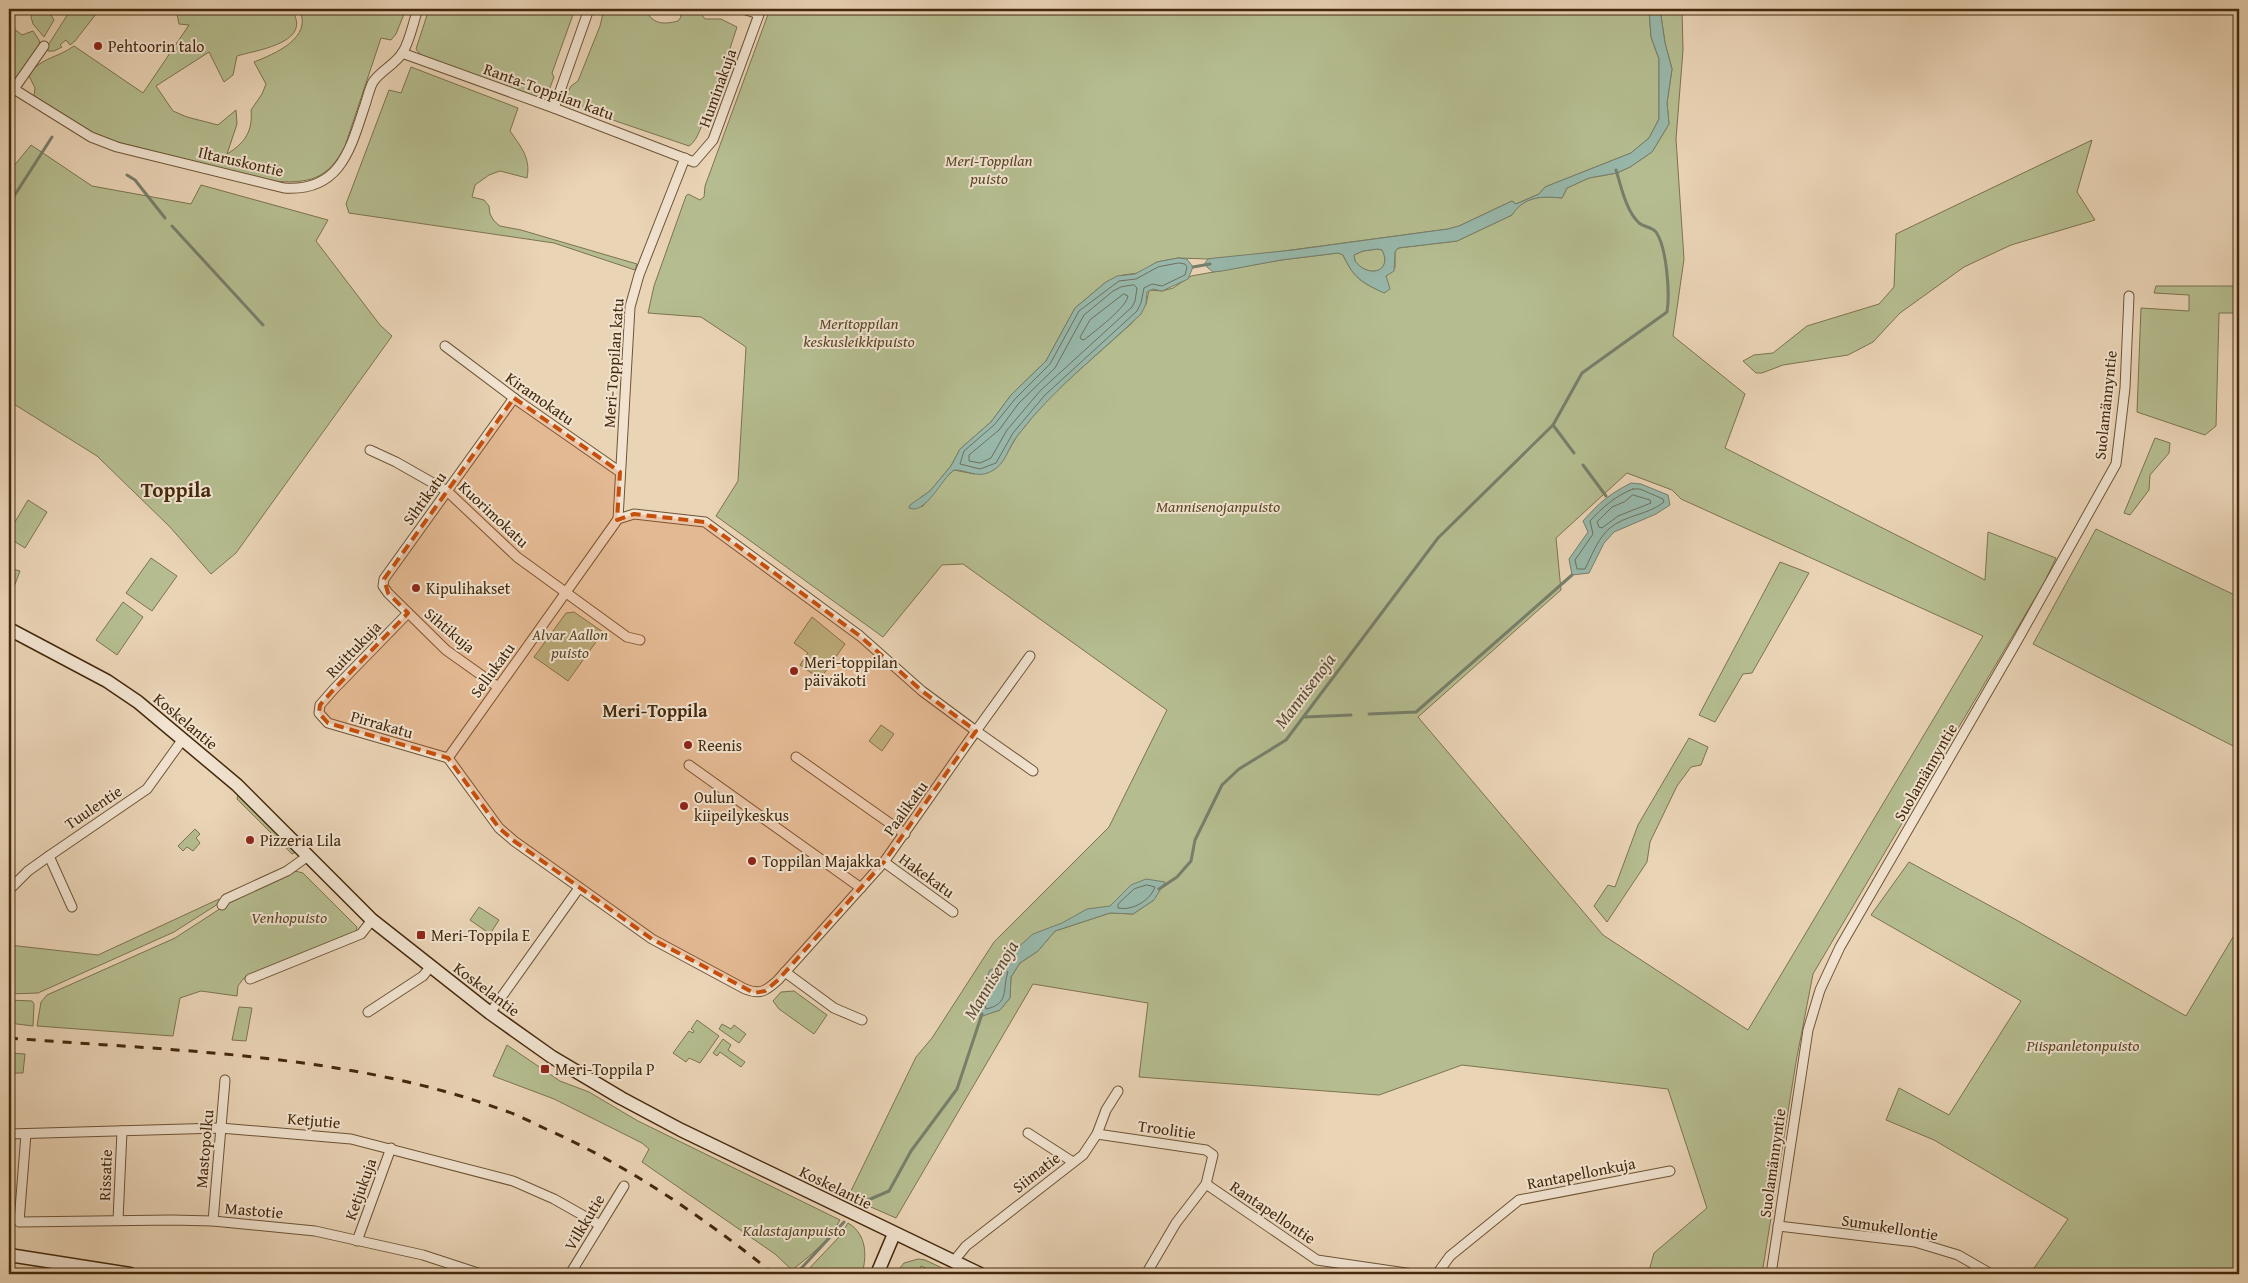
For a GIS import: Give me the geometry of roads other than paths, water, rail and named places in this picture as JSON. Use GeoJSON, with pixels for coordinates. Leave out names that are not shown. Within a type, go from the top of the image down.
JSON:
{"type":"FeatureCollection","features":[{"type":"Feature","properties":{"kind":"main road","name":"Koskelantie"},"geometry":{"type":"LineString","coordinates":[[9,629],[107,681],[138,702],[237,786],[372,920],[490,1013],[552,1057],[621,1098],[681,1130],[980,1274]]}},
{"type":"Feature","properties":{"kind":"main road"},"geometry":{"type":"LineString","coordinates":[[878,1274],[894,1234]]}},
{"type":"Feature","properties":{"kind":"main road"},"geometry":{"type":"LineString","coordinates":[[9,1254],[130,1274]]}},
{"type":"Feature","properties":{"kind":"street"},"geometry":{"type":"LineString","coordinates":[[402,53],[418,9]]}},
{"type":"Feature","properties":{"kind":"street"},"geometry":{"type":"LineString","coordinates":[[554,108],[589,9]]}},
{"type":"Feature","properties":{"kind":"street"},"geometry":{"type":"LineString","coordinates":[[743,9],[760,12]]}},
{"type":"Feature","properties":{"kind":"street","name":"Huminakuja"},"geometry":{"type":"LineString","coordinates":[[685,158],[694,162],[713,140],[760,12]]}},
{"type":"Feature","properties":{"kind":"street"},"geometry":{"type":"LineString","coordinates":[[10,90],[44,46]]}},
{"type":"Feature","properties":{"kind":"street","name":"Iltaruskontie"},"geometry":{"type":"LineString","coordinates":[[10,90],[91,137],[117,147],[275,186],[297,189],[310,187],[326,180],[338,170],[352,142],[373,82],[402,53]]}},
{"type":"Feature","properties":{"kind":"street","name":"Ranta-Toppilan katu"},"geometry":{"type":"LineString","coordinates":[[402,53],[685,158]]}},
{"type":"Feature","properties":{"kind":"street","name":"Meri-Toppilan katu"},"geometry":{"type":"LineString","coordinates":[[618,519],[630,307],[685,158]]}},
{"type":"Feature","properties":{"kind":"street","name":"Suolamännyntie"},"geometry":{"type":"LineString","coordinates":[[1771,1274],[1808,1030],[1828,968],[2017,641],[2116,464],[2125,388],[2129,296]]}},
{"type":"Feature","properties":{"kind":"street","name":"Kiramokatu"},"geometry":{"type":"LineString","coordinates":[[444,346],[514,398],[620,472]]}},
{"type":"Feature","properties":{"kind":"street","name":"Sihtikatu"},"geometry":{"type":"LineString","coordinates":[[408,614],[383,586],[384,579],[514,398]]}},
{"type":"Feature","properties":{"kind":"street","name":"Kuorimokatu"},"geometry":{"type":"LineString","coordinates":[[370,450],[396,462],[447,491],[516,557],[627,637],[640,640]]}},
{"type":"Feature","properties":{"kind":"street"},"geometry":{"type":"LineString","coordinates":[[618,519],[634,514],[705,522],[860,636],[922,691],[976,732],[1033,771]]}},
{"type":"Feature","properties":{"kind":"street","name":"Sellukatu"},"geometry":{"type":"LineString","coordinates":[[448,758],[618,519]]}},
{"type":"Feature","properties":{"kind":"street","name":"Sihtikuja"},"geometry":{"type":"LineString","coordinates":[[408,614],[446,650],[498,687]]}},
{"type":"Feature","properties":{"kind":"street","name":"Ruittukuja"},"geometry":{"type":"LineString","coordinates":[[320,705],[408,614]]}},
{"type":"Feature","properties":{"kind":"street","name":"Paalikatu"},"geometry":{"type":"LineString","coordinates":[[580,888],[652,939],[744,989],[759,993],[765,991],[785,972],[884,862],[1030,656]]}},
{"type":"Feature","properties":{"kind":"street","name":"Pirrakatu"},"geometry":{"type":"LineString","coordinates":[[320,705],[319,714],[328,723],[448,758]]}},
{"type":"Feature","properties":{"kind":"street","name":"Tuulentie"},"geometry":{"type":"LineString","coordinates":[[9,890],[49,856],[147,789],[183,739]]}},
{"type":"Feature","properties":{"kind":"street"},"geometry":{"type":"LineString","coordinates":[[796,757],[905,834]]}},
{"type":"Feature","properties":{"kind":"street"},"geometry":{"type":"LineString","coordinates":[[448,758],[499,828],[514,841],[580,888],[490,1013]]}},
{"type":"Feature","properties":{"kind":"street"},"geometry":{"type":"LineString","coordinates":[[689,765],[861,888]]}},
{"type":"Feature","properties":{"kind":"street"},"geometry":{"type":"LineString","coordinates":[[49,856],[72,907]]}},
{"type":"Feature","properties":{"kind":"street"},"geometry":{"type":"LineString","coordinates":[[222,905],[226,899],[294,866],[308,856]]}},
{"type":"Feature","properties":{"kind":"street","name":"Hakekatu"},"geometry":{"type":"LineString","coordinates":[[884,862],[953,912]]}},
{"type":"Feature","properties":{"kind":"street"},"geometry":{"type":"LineString","coordinates":[[250,979],[361,934],[372,920]]}},
{"type":"Feature","properties":{"kind":"street"},"geometry":{"type":"LineString","coordinates":[[368,1012],[423,976],[430,966]]}},
{"type":"Feature","properties":{"kind":"street"},"geometry":{"type":"LineString","coordinates":[[785,972],[834,1008],[862,1020]]}},
{"type":"Feature","properties":{"kind":"street","name":"Mastopolku"},"geometry":{"type":"LineString","coordinates":[[213,1222],[225,1080]]}},
{"type":"Feature","properties":{"kind":"street","name":"Siimatie"},"geometry":{"type":"LineString","coordinates":[[953,1262],[966,1246],[1083,1155],[1097,1134],[1106,1110],[1118,1091]]}},
{"type":"Feature","properties":{"kind":"street","name":"Ketjutie"},"geometry":{"type":"LineString","coordinates":[[9,1134],[220,1128],[351,1139],[513,1181],[554,1199],[600,1225]]}},
{"type":"Feature","properties":{"kind":"street","name":"Rissatie"},"geometry":{"type":"LineString","coordinates":[[118,1220],[122,1131]]}},
{"type":"Feature","properties":{"kind":"street"},"geometry":{"type":"LineString","coordinates":[[1028,1133],[1073,1162]]}},
{"type":"Feature","properties":{"kind":"street","name":"Mastotie"},"geometry":{"type":"LineString","coordinates":[[26,1134],[19,1222],[118,1220],[213,1222],[314,1230],[423,1255],[481,1274]]}},
{"type":"Feature","properties":{"kind":"street","name":"Troolitie"},"geometry":{"type":"LineString","coordinates":[[1097,1134],[1206,1150],[1212,1155],[1206,1184],[1176,1223],[1146,1274]]}},
{"type":"Feature","properties":{"kind":"street","name":"Ketjukuja"},"geometry":{"type":"LineString","coordinates":[[357,1241],[391,1148]]}},
{"type":"Feature","properties":{"kind":"street","name":"Rantapellonkuja"},"geometry":{"type":"LineString","coordinates":[[1437,1274],[1450,1256],[1519,1200],[1670,1171]]}},
{"type":"Feature","properties":{"kind":"street","name":"Rantapellontie"},"geometry":{"type":"LineString","coordinates":[[1206,1184],[1317,1260],[1413,1274]]}},
{"type":"Feature","properties":{"kind":"street","name":"Vilkkutie"},"geometry":{"type":"LineString","coordinates":[[570,1274],[624,1186]]}},
{"type":"Feature","properties":{"kind":"street","name":"Sumukellontie"},"geometry":{"type":"LineString","coordinates":[[1778,1226],[1915,1242],[1958,1255],[1991,1274]]}},
{"type":"Feature","properties":{"kind":"water"},"geometry":{"type":"Polygon","coordinates":[[[1649,9],[1660,9],[1665,43],[1672,69],[1667,103],[1669,124],[1652,152],[1630,167],[1617,173],[1589,178],[1567,188],[1562,198],[1541,197],[1528,201],[1522,204],[1512,215],[1457,241],[1398,248],[1395,252],[1394,271],[1386,276],[1390,289],[1384,293],[1369,286],[1359,278],[1343,255],[1338,253],[1281,260],[1213,272],[1207,267],[1205,263],[1208,259],[1293,250],[1448,229],[1459,226],[1512,201],[1516,204],[1539,194],[1545,187],[1631,153],[1649,138],[1659,119],[1659,59],[1651,37],[1649,9]],[[1382,250],[1363,251],[1354,255],[1355,261],[1367,270],[1378,270],[1385,263],[1382,250]]]}},
{"type":"Feature","properties":{"kind":"water"},"geometry":{"type":"Polygon","coordinates":[[[1178,258],[1187,259],[1193,267],[1188,279],[1162,291],[1153,289],[1147,292],[1146,304],[1141,314],[1046,402],[1018,435],[1004,460],[997,468],[982,474],[954,470],[927,501],[915,509],[909,508],[910,505],[930,491],[951,466],[960,449],[991,422],[1011,395],[1046,361],[1075,308],[1106,282],[1117,276],[1135,274],[1157,262],[1178,258]]]}},
{"type":"Feature","properties":{"kind":"water"},"geometry":{"type":"Polygon","coordinates":[[[1631,483],[1641,484],[1668,495],[1670,505],[1656,514],[1614,532],[1604,543],[1589,573],[1572,575],[1569,559],[1588,532],[1583,521],[1605,499],[1631,483]]]}},
{"type":"Feature","properties":{"kind":"water"},"geometry":{"type":"Polygon","coordinates":[[[1146,879],[1165,882],[1154,900],[1133,914],[1110,913],[1055,931],[1038,951],[1020,963],[1011,977],[1010,998],[1000,1010],[980,1017],[982,993],[990,970],[1013,961],[1015,950],[1033,934],[1062,923],[1087,909],[1110,906],[1131,885],[1146,879]]]}},
{"type":"Feature","properties":{"kind":"waterway"},"geometry":{"type":"LineString","coordinates":[[9,204],[52,137]]}},
{"type":"Feature","properties":{"kind":"waterway","name":"Mannisenoja"},"geometry":{"type":"LineString","coordinates":[[1159,889],[1177,877],[1191,861],[1195,840],[1222,785],[1239,769],[1286,740],[1438,538],[1553,425],[1582,373],[1667,312],[1667,271],[1660,239],[1654,230],[1639,223],[1634,218],[1624,198],[1616,170]]}},
{"type":"Feature","properties":{"kind":"waterway"},"geometry":{"type":"LineString","coordinates":[[127,175],[135,180],[165,218]]}},
{"type":"Feature","properties":{"kind":"waterway"},"geometry":{"type":"LineString","coordinates":[[172,226],[263,325]]}},
{"type":"Feature","properties":{"kind":"waterway"},"geometry":{"type":"LineString","coordinates":[[1193,267],[1210,264]]}},
{"type":"Feature","properties":{"kind":"waterway"},"geometry":{"type":"LineString","coordinates":[[1553,425],[1574,453]]}},
{"type":"Feature","properties":{"kind":"waterway"},"geometry":{"type":"LineString","coordinates":[[1583,465],[1606,496]]}},
{"type":"Feature","properties":{"kind":"waterway"},"geometry":{"type":"LineString","coordinates":[[1369,714],[1416,712],[1572,575]]}},
{"type":"Feature","properties":{"kind":"waterway"},"geometry":{"type":"LineString","coordinates":[[1305,717],[1351,715]]}},
{"type":"Feature","properties":{"kind":"waterway","name":"Mannisenoja"},"geometry":{"type":"LineString","coordinates":[[859,1204],[889,1191],[911,1151],[957,1089],[982,1014]]}},
{"type":"Feature","properties":{"kind":"waterway"},"geometry":{"type":"LineString","coordinates":[[796,1274],[844,1222]]}},
{"type":"Feature","properties":{"kind":"railway"},"geometry":{"type":"LineString","coordinates":[[9,1038],[258,1057],[320,1065],[381,1076],[441,1090],[512,1113],[607,1159],[693,1213],[774,1274]]}},
{"type":"Feature","properties":{"kind":"place","name":"Pehtoorin talo"},"geometry":{"type":"Point","coordinates":[98,46]}},
{"type":"Feature","properties":{"kind":"place","name":"Kipulihakset"},"geometry":{"type":"Point","coordinates":[416,588]}},
{"type":"Feature","properties":{"kind":"place","name":"Meri-toppilan päiväkoti"},"geometry":{"type":"Point","coordinates":[794,671]}},
{"type":"Feature","properties":{"kind":"place","name":"Reenis"},"geometry":{"type":"Point","coordinates":[688,745]}},
{"type":"Feature","properties":{"kind":"place","name":"Oulun kiipeilykeskus"},"geometry":{"type":"Point","coordinates":[684,806]}},
{"type":"Feature","properties":{"kind":"place","name":"Pizzeria Lila"},"geometry":{"type":"Point","coordinates":[250,840]}},
{"type":"Feature","properties":{"kind":"place","name":"Toppilan Majakka"},"geometry":{"type":"Point","coordinates":[752,861]}},
{"type":"Feature","properties":{"kind":"place","name":"Meri-Toppila E"},"geometry":{"type":"Point","coordinates":[421,935]}},
{"type":"Feature","properties":{"kind":"place","name":"Meri-Toppila P"},"geometry":{"type":"Point","coordinates":[545,1069]}},
{"type":"Feature","properties":{"kind":"district","name":"Toppila"},"geometry":{"type":"Point","coordinates":[176,490]}},
{"type":"Feature","properties":{"kind":"district","name":"Meri-Toppila"},"geometry":{"type":"Point","coordinates":[655,711]}},
{"type":"Feature","properties":{"kind":"park label","name":"Meri-Toppilan puisto"},"geometry":{"type":"Point","coordinates":[989,169]}},
{"type":"Feature","properties":{"kind":"park label","name":"Meritoppilan keskusleikkipuisto"},"geometry":{"type":"Point","coordinates":[859,332]}},
{"type":"Feature","properties":{"kind":"park label","name":"Mannisenojanpuisto"},"geometry":{"type":"Point","coordinates":[1218,506]}},
{"type":"Feature","properties":{"kind":"park label","name":"Alvar Aallon puisto"},"geometry":{"type":"Point","coordinates":[570,643]}},
{"type":"Feature","properties":{"kind":"park label","name":"Venhopuisto"},"geometry":{"type":"Point","coordinates":[289,917]}},
{"type":"Feature","properties":{"kind":"park label","name":"Piispanletonpuisto"},"geometry":{"type":"Point","coordinates":[2083,1045]}},
{"type":"Feature","properties":{"kind":"park label","name":"Kalastajanpuisto"},"geometry":{"type":"Point","coordinates":[794,1230]}}]}
